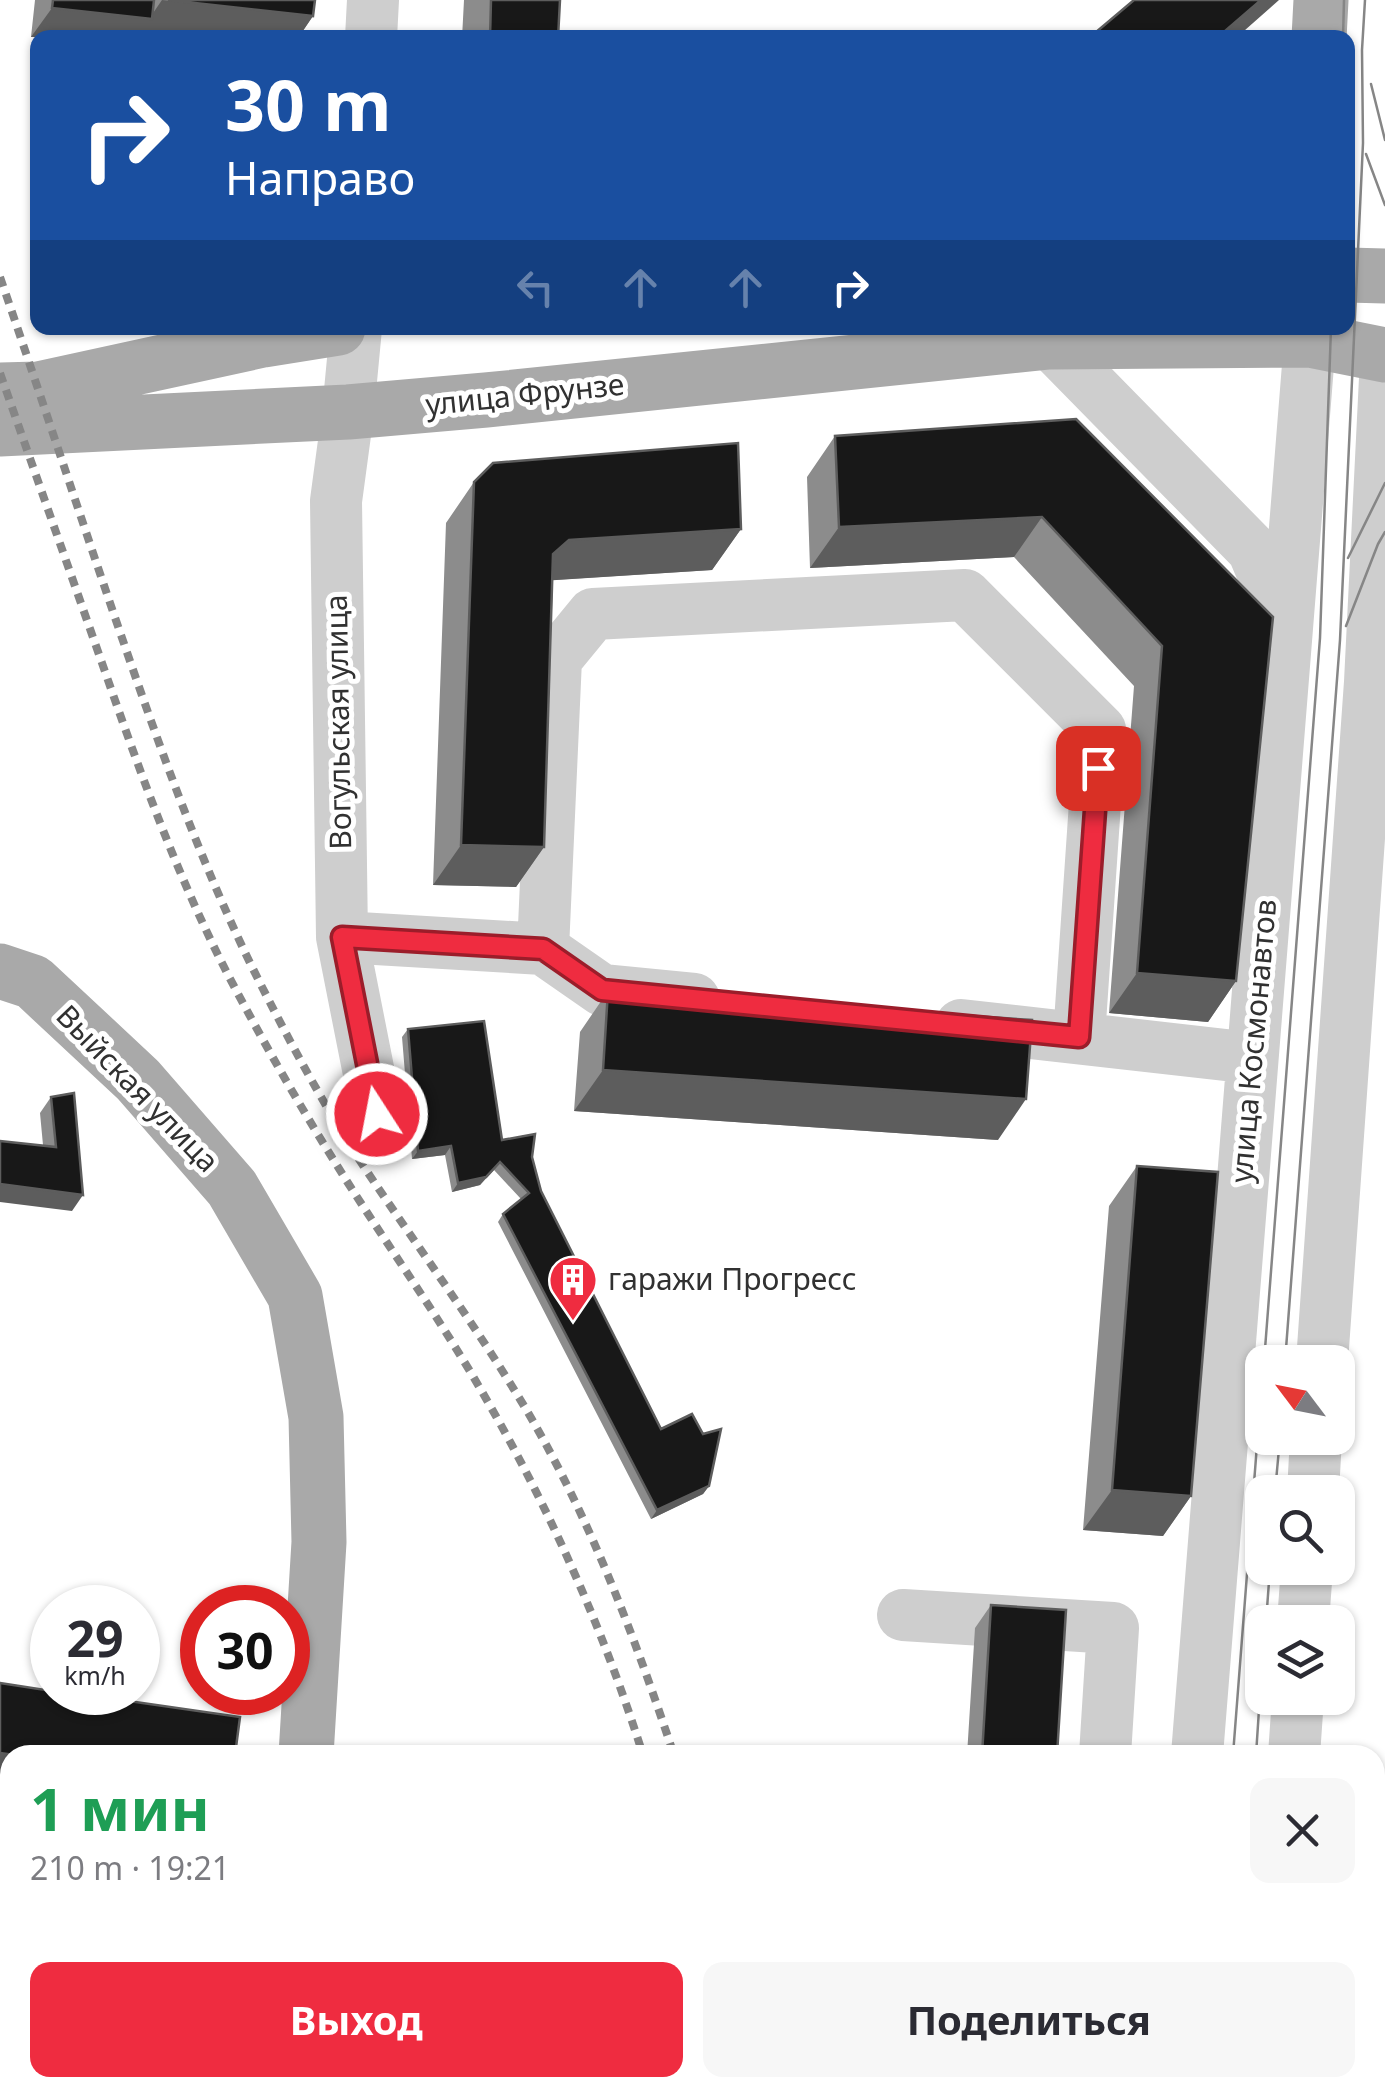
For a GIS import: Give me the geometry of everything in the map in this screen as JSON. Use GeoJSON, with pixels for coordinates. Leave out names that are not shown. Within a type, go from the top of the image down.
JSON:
{"type":"FeatureCollection","features":[{"type":"Feature","properties":{"kind":"main road"},"geometry":{"type":"LineString","coordinates":[[1355,275],[1385,276]]}},
{"type":"Feature","properties":{"kind":"main road"},"geometry":{"type":"LineString","coordinates":[[0,390],[38,389],[294,335]]}},
{"type":"Feature","properties":{"kind":"main road","name":"улица Фрунзе"},"geometry":{"type":"LineString","coordinates":[[0,429],[348,412],[1049,342],[1277,335]]}},
{"type":"Feature","properties":{"kind":"main road","name":"улица Фрунзе"},"geometry":{"type":"LineString","coordinates":[[1314,335],[1385,354]]}},
{"type":"Feature","properties":{"kind":"main road","name":"Выйская улица"},"geometry":{"type":"LineString","coordinates":[[0,971],[33,982],[138,1080],[232,1188],[295,1296],[316,1417],[319,1542],[307,1745]]}},
{"type":"Feature","properties":{"kind":"street"},"geometry":{"type":"LineString","coordinates":[[371,30],[372,0]]}},
{"type":"Feature","properties":{"kind":"street","name":"Вогульская улица"},"geometry":{"type":"LineString","coordinates":[[355,335],[336,501],[342,937],[377,1114]]}},
{"type":"Feature","properties":{"kind":"street","name":"улица Космонавтов"},"geometry":{"type":"LineString","coordinates":[[1198,1745],[1310,335]]}},
{"type":"Feature","properties":{"kind":"street"},"geometry":{"type":"LineString","coordinates":[[1049,342],[1253,550],[1287,630]]}},
{"type":"Feature","properties":{"kind":"street"},"geometry":{"type":"LineString","coordinates":[[1323,1345],[1370,682],[1385,378]]}},
{"type":"Feature","properties":{"kind":"street"},"geometry":{"type":"LineString","coordinates":[[543,949],[556,658],[593,614],[965,594],[1100,730],[1079,1037]]}},
{"type":"Feature","properties":{"kind":"street"},"geometry":{"type":"LineString","coordinates":[[342,937],[543,949],[602,990],[741,1004]]}},
{"type":"Feature","properties":{"kind":"street"},"geometry":{"type":"LineString","coordinates":[[920,1022],[1252,1058]]}},
{"type":"Feature","properties":{"kind":"street"},"geometry":{"type":"LineString","coordinates":[[904,1615],[1113,1628],[1106,1745]]}},
{"type":"Feature","properties":{"kind":"street"},"geometry":{"type":"LineString","coordinates":[[1295,1745],[1297,1715]]}},
{"type":"Feature","properties":{"kind":"building"},"geometry":{"type":"Polygon","coordinates":[[[53,0],[154,0],[152,19],[52,8],[53,0]]]}},
{"type":"Feature","properties":{"kind":"building"},"geometry":{"type":"Polygon","coordinates":[[[168,0],[315,0],[313,16],[168,0]]]}},
{"type":"Feature","properties":{"kind":"building"},"geometry":{"type":"Polygon","coordinates":[[[491,0],[560,0],[558,30],[490,30],[491,0]]]}},
{"type":"Feature","properties":{"kind":"building"},"geometry":{"type":"Polygon","coordinates":[[[1134,0],[1261,0],[1226,30],[1098,30],[1134,0]]]}},
{"type":"Feature","properties":{"kind":"building"},"geometry":{"type":"Polygon","coordinates":[[[1076,419],[1273,617],[1236,981],[1137,973],[1162,646],[1042,517],[839,527],[835,436],[1076,419]]]}},
{"type":"Feature","properties":{"kind":"building"},"geometry":{"type":"Polygon","coordinates":[[[738,443],[741,529],[569,540],[553,554],[544,847],[461,845],[474,482],[493,463],[738,443]]]}},
{"type":"Feature","properties":{"kind":"building"},"geometry":{"type":"Polygon","coordinates":[[[608,991],[1032,1020],[1026,1099],[603,1070],[608,991]]]}},
{"type":"Feature","properties":{"kind":"building","name":"гаражи Прогресс"},"geometry":{"type":"Polygon","coordinates":[[[484,1021],[502,1140],[535,1134],[532,1157],[541,1191],[661,1429],[692,1414],[703,1434],[721,1429],[709,1486],[657,1510],[503,1214],[529,1193],[500,1162],[486,1177],[458,1183],[451,1146],[418,1151],[408,1029],[484,1021]]]}},
{"type":"Feature","properties":{"kind":"building"},"geometry":{"type":"Polygon","coordinates":[[[74,1093],[83,1195],[0,1184],[0,1141],[56,1147],[51,1097],[74,1093]]]}},
{"type":"Feature","properties":{"kind":"building"},"geometry":{"type":"Polygon","coordinates":[[[1137,1166],[1218,1172],[1191,1496],[1112,1490],[1137,1166]]]}},
{"type":"Feature","properties":{"kind":"building"},"geometry":{"type":"Polygon","coordinates":[[[991,1605],[1066,1610],[1058,1745],[983,1745],[991,1605]]]}},
{"type":"Feature","properties":{"kind":"building"},"geometry":{"type":"Polygon","coordinates":[[[0,1683],[30,1688],[30,1715],[160,1715],[160,1706],[180,1708],[180,1715],[240,1717],[236,1745],[0,1745],[0,1683]]]}},
{"type":"Feature","properties":{"kind":"tram line"},"geometry":{"type":"LineString","coordinates":[[1343,30],[1344,0]]}},
{"type":"Feature","properties":{"kind":"tram line"},"geometry":{"type":"LineString","coordinates":[[1355,316],[1365,0]]}},
{"type":"Feature","properties":{"kind":"tram line"},"geometry":{"type":"LineString","coordinates":[[1371,84],[1385,140]]}},
{"type":"Feature","properties":{"kind":"tram line"},"geometry":{"type":"LineString","coordinates":[[1366,154],[1385,205]]}},
{"type":"Feature","properties":{"kind":"tram line"},"geometry":{"type":"LineString","coordinates":[[1265,1345],[1320,638],[1331,335]]}},
{"type":"Feature","properties":{"kind":"tram line"},"geometry":{"type":"LineString","coordinates":[[1286,1345],[1340,640],[1354,335]]}},
{"type":"Feature","properties":{"kind":"tram line"},"geometry":{"type":"LineString","coordinates":[[1348,558],[1385,483]]}},
{"type":"Feature","properties":{"kind":"tram line"},"geometry":{"type":"LineString","coordinates":[[1346,626],[1385,532]]}},
{"type":"Feature","properties":{"kind":"tram line"},"geometry":{"type":"LineString","coordinates":[[1234,1745],[1256,1455]]}},
{"type":"Feature","properties":{"kind":"tram line"},"geometry":{"type":"LineString","coordinates":[[1277,1475],[1278,1455]]}},
{"type":"Feature","properties":{"kind":"tram line"},"geometry":{"type":"LineString","coordinates":[[1267,1605],[1269,1585]]}},
{"type":"Feature","properties":{"kind":"tram line"},"geometry":{"type":"LineString","coordinates":[[1257,1745],[1259,1715]]}},
{"type":"Feature","properties":{"kind":"railway"},"geometry":{"type":"LineString","coordinates":[[0,277],[152,724],[202,856],[240,942],[338,1125],[491,1353],[552,1456],[611,1582],[671,1745]]}},
{"type":"Feature","properties":{"kind":"railway"},"geometry":{"type":"LineString","coordinates":[[0,373],[132,747],[197,910],[290,1088],[506,1433],[592,1614],[640,1745]]}},
{"type":"Feature","properties":{"kind":"place","name":"гаражи Прогресс"},"geometry":{"type":"Point","coordinates":[573,1322]}},
{"type":"Feature","properties":{"kind":"route"},"geometry":{"type":"LineString","coordinates":[[377,1114],[342,937],[543,949],[602,990],[1079,1037],[1098,768]]}}]}
